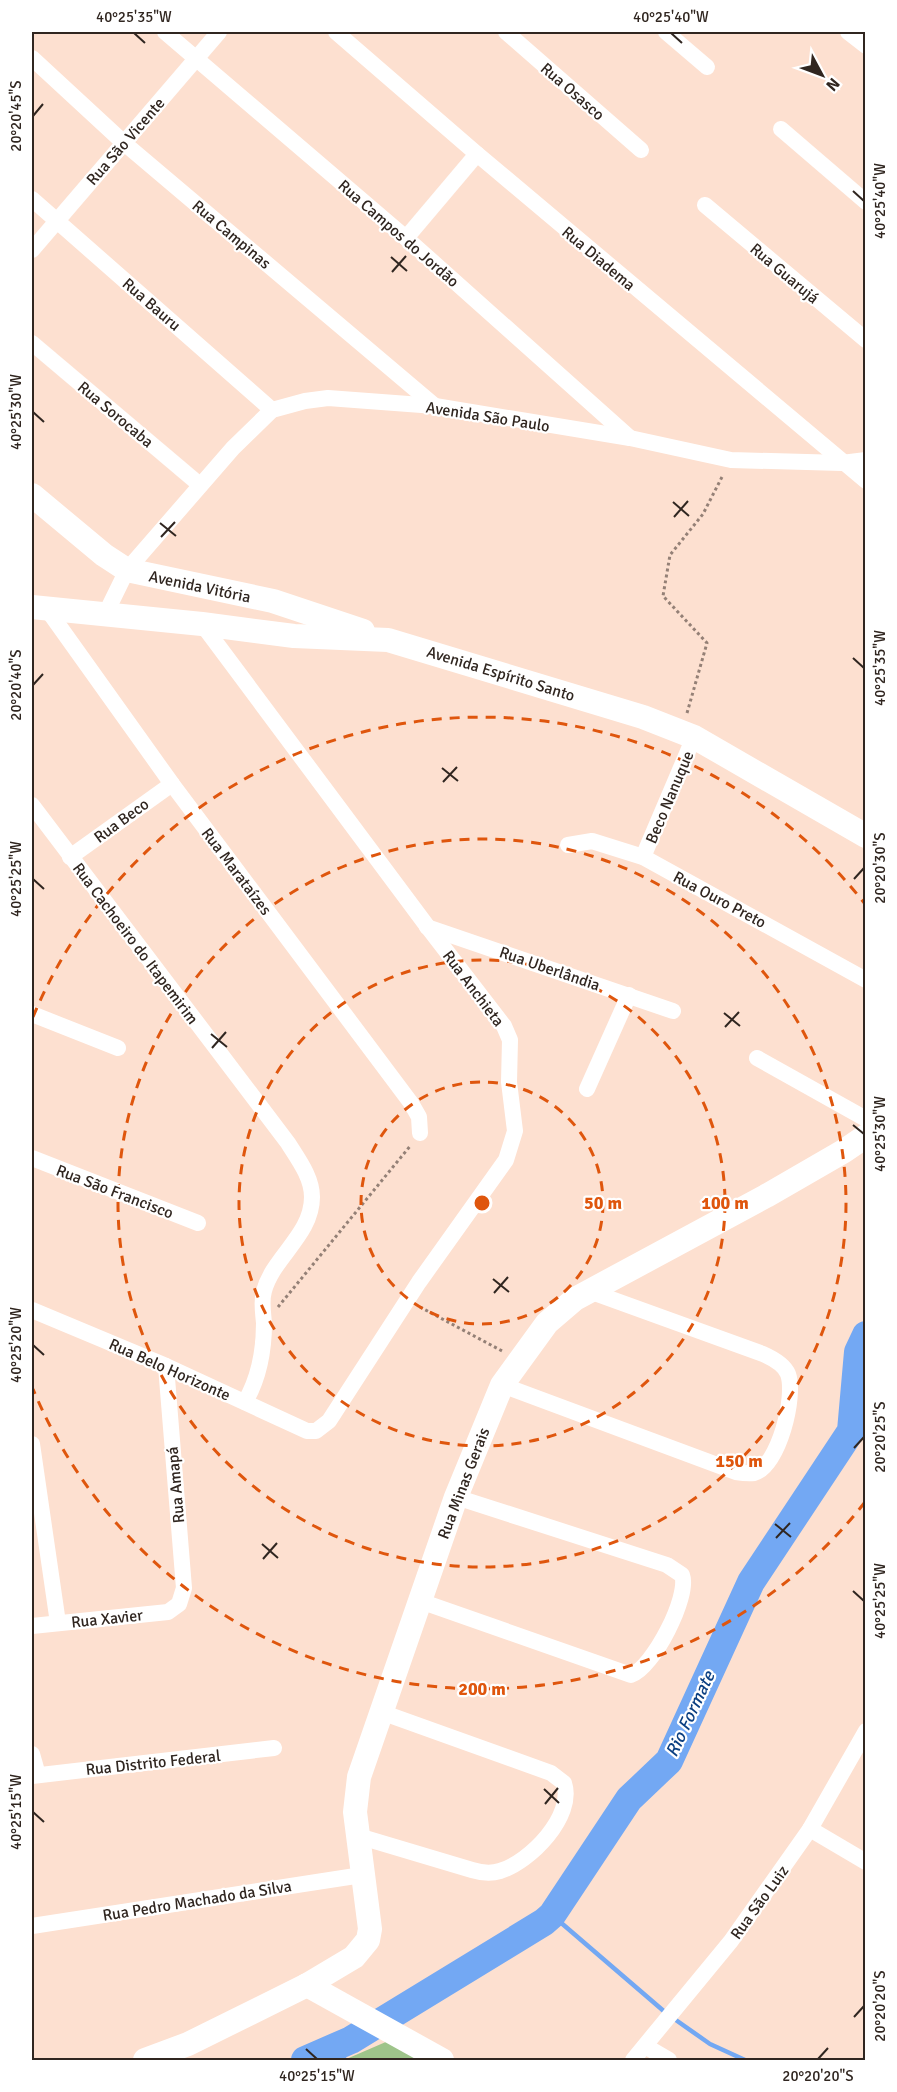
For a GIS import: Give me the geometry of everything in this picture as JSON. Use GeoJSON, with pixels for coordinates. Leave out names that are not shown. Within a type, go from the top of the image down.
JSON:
{"type":"FeatureCollection","features":[{"type":"Feature","properties":{"kind":"street","name":"Rua Campos do Jordão"},"geometry":{"type":"LineString","coordinates":[[165,32],[406,238],[630,438]]}},
{"type":"Feature","properties":{"kind":"street","name":"Rua São Vicente"},"geometry":{"type":"LineString","coordinates":[[32,250],[219,32]]}},
{"type":"Feature","properties":{"kind":"street","name":"Rua Diadema"},"geometry":{"type":"LineString","coordinates":[[338,32],[477,154],[866,481]]}},
{"type":"Feature","properties":{"kind":"street","name":"Rua Osasco"},"geometry":{"type":"LineString","coordinates":[[506,32],[641,150]]}},
{"type":"Feature","properties":{"kind":"street"},"geometry":{"type":"LineString","coordinates":[[666,32],[707,67]]}},
{"type":"Feature","properties":{"kind":"street"},"geometry":{"type":"LineString","coordinates":[[848,32],[866,46]]}},
{"type":"Feature","properties":{"kind":"street","name":"Rua Campinas"},"geometry":{"type":"LineString","coordinates":[[32,58],[124,142],[435,406]]}},
{"type":"Feature","properties":{"kind":"street"},"geometry":{"type":"LineString","coordinates":[[781,129],[866,202]]}},
{"type":"Feature","properties":{"kind":"street"},"geometry":{"type":"LineString","coordinates":[[406,238],[477,154]]}},
{"type":"Feature","properties":{"kind":"street","name":"Rua Bauru"},"geometry":{"type":"LineString","coordinates":[[32,199],[272,410]]}},
{"type":"Feature","properties":{"kind":"street","name":"Rua Guarujá"},"geometry":{"type":"LineString","coordinates":[[705,205],[866,340]]}},
{"type":"Feature","properties":{"kind":"street","name":"Rua Sorocaba"},"geometry":{"type":"LineString","coordinates":[[32,343],[200,485]]}},
{"type":"Feature","properties":{"kind":"street","name":"Avenida São Paulo"},"geometry":{"type":"LineString","coordinates":[[272,410],[328,398],[435,406],[630,438],[731,460],[842,463],[866,460]]}},
{"type":"Feature","properties":{"kind":"street"},"geometry":{"type":"LineString","coordinates":[[105,615],[127,570],[200,485],[272,410]]}},
{"type":"Feature","properties":{"kind":"street","name":"Avenida Vitória"},"geometry":{"type":"LineString","coordinates":[[32,495],[104,555],[127,570],[296,608],[388,640]]}},
{"type":"Feature","properties":{"kind":"street","name":"Avenida Espírito Santo"},"geometry":{"type":"LineString","coordinates":[[39,608],[202,624],[294,636],[388,640],[507,674],[688,734],[866,836]]}},
{"type":"Feature","properties":{"kind":"street","name":"Rua Marataízes"},"geometry":{"type":"LineString","coordinates":[[39,608],[411,1103],[419,1117],[420,1133]]}},
{"type":"Feature","properties":{"kind":"street"},"geometry":{"type":"LineString","coordinates":[[294,636],[303,628],[302,616],[296,608]]}},
{"type":"Feature","properties":{"kind":"street","name":"Rua Anchieta"},"geometry":{"type":"LineString","coordinates":[[202,624],[426,926],[494,1011],[508,1034],[509,1082],[515,1131],[506,1160],[495,1179],[408,1299],[329,1421],[315,1431],[307,1431]]}},
{"type":"Feature","properties":{"kind":"street","name":"Beco Nanuque"},"geometry":{"type":"LineString","coordinates":[[643,857],[688,734]]}},
{"type":"Feature","properties":{"kind":"street","name":"Rua Beco"},"geometry":{"type":"LineString","coordinates":[[70,857],[172,784]]}},
{"type":"Feature","properties":{"kind":"street","name":"Rua Cachoeiro do Itapemirim"},"geometry":{"type":"LineString","coordinates":[[32,805],[288,1143],[305,1171],[310,1187],[311,1204],[300,1233],[263,1292],[264,1325],[259,1371],[245,1402]]}},
{"type":"Feature","properties":{"kind":"street","name":"Rua Ouro Preto"},"geometry":{"type":"LineString","coordinates":[[568,845],[592,841],[643,857],[866,980]]}},
{"type":"Feature","properties":{"kind":"street","name":"Rua Uberlândia"},"geometry":{"type":"LineString","coordinates":[[426,926],[673,1011]]}},
{"type":"Feature","properties":{"kind":"street"},"geometry":{"type":"LineString","coordinates":[[587,1089],[629,995]]}},
{"type":"Feature","properties":{"kind":"street"},"geometry":{"type":"LineString","coordinates":[[32,1014],[118,1048]]}},
{"type":"Feature","properties":{"kind":"street"},"geometry":{"type":"LineString","coordinates":[[757,1058],[866,1119]]}},
{"type":"Feature","properties":{"kind":"street","name":"Rua Minas Gerais"},"geometry":{"type":"LineString","coordinates":[[145,2061],[188,2044],[307,1985],[354,1957],[368,1940],[370,1929],[355,1812],[358,1785],[456,1497],[502,1385],[547,1323],[567,1304],[589,1291],[766,1196],[866,1136]]}},
{"type":"Feature","properties":{"kind":"street","name":"Rua São Francisco"},"geometry":{"type":"LineString","coordinates":[[32,1158],[198,1223]]}},
{"type":"Feature","properties":{"kind":"street"},"geometry":{"type":"LineString","coordinates":[[502,1385],[736,1472],[755,1473],[763,1468],[771,1459],[777,1445],[791,1402],[787,1371],[777,1361],[763,1354],[589,1291]]}},
{"type":"Feature","properties":{"kind":"street","name":"Rua Belo Horizonte"},"geometry":{"type":"LineString","coordinates":[[32,1310],[166,1366],[307,1431]]}},
{"type":"Feature","properties":{"kind":"street","name":"Rua Amapá"},"geometry":{"type":"LineString","coordinates":[[166,1366],[184,1588],[179,1604]]}},
{"type":"Feature","properties":{"kind":"street"},"geometry":{"type":"LineString","coordinates":[[32,1444],[58,1623]]}},
{"type":"Feature","properties":{"kind":"street"},"geometry":{"type":"LineString","coordinates":[[420,1601],[631,1676],[645,1668],[654,1657],[685,1588],[682,1575],[667,1565],[456,1497]]}},
{"type":"Feature","properties":{"kind":"street","name":"Rua Xavier"},"geometry":{"type":"LineString","coordinates":[[32,1626],[168,1611],[179,1604]]}},
{"type":"Feature","properties":{"kind":"street"},"geometry":{"type":"LineString","coordinates":[[358,1836],[487,1874],[499,1872],[531,1853],[548,1837],[565,1801],[564,1783],[551,1773],[381,1712]]}},
{"type":"Feature","properties":{"kind":"street","name":"Rua São Luiz"},"geometry":{"type":"LineString","coordinates":[[633,2061],[731,1941],[810,1829],[866,1731]]}},
{"type":"Feature","properties":{"kind":"street","name":"Rua Distrito Federal"},"geometry":{"type":"LineString","coordinates":[[35,1776],[274,1748]]}},
{"type":"Feature","properties":{"kind":"street"},"geometry":{"type":"LineString","coordinates":[[32,1754],[35,1776]]}},
{"type":"Feature","properties":{"kind":"street"},"geometry":{"type":"LineString","coordinates":[[810,1829],[866,1862]]}},
{"type":"Feature","properties":{"kind":"street","name":"Rua Pedro Machado da Silva"},"geometry":{"type":"LineString","coordinates":[[32,1926],[362,1875]]}},
{"type":"Feature","properties":{"kind":"street"},"geometry":{"type":"LineString","coordinates":[[307,1985],[435,2059]]}},
{"type":"Feature","properties":{"kind":"street"},"geometry":{"type":"LineString","coordinates":[[645,2046],[669,2061]]}},
{"type":"Feature","properties":{"kind":"path"},"geometry":{"type":"LineString","coordinates":[[688,734],[707,643],[663,596],[670,555],[703,514],[731,460]]}},
{"type":"Feature","properties":{"kind":"path"},"geometry":{"type":"LineString","coordinates":[[264,1325],[420,1133]]}},
{"type":"Feature","properties":{"kind":"path"},"geometry":{"type":"LineString","coordinates":[[408,1299],[519,1360]]}},
{"type":"Feature","properties":{"kind":"green space"},"geometry":{"type":"Polygon","coordinates":[[[395,2038],[407,2044],[418,2060],[344,2060],[395,2038]]]}},
{"type":"Feature","properties":{"kind":"waterway","name":"Rio Formate"},"geometry":{"type":"LineString","coordinates":[[305,2060],[351,2040],[552,1915],[629,1799],[669,1761],[751,1582],[851,1431],[858,1352],[866,1335]]}},
{"type":"Feature","properties":{"kind":"waterway"},"geometry":{"type":"LineString","coordinates":[[552,1915],[666,2013]]}},
{"type":"Feature","properties":{"kind":"waterway"},"geometry":{"type":"LineString","coordinates":[[673,2018],[710,2044],[745,2060]]}},
{"type":"Feature","properties":{"kind":"waterway"},"geometry":{"type":"LineString","coordinates":[[338,2047],[345,2060]]}}]}
